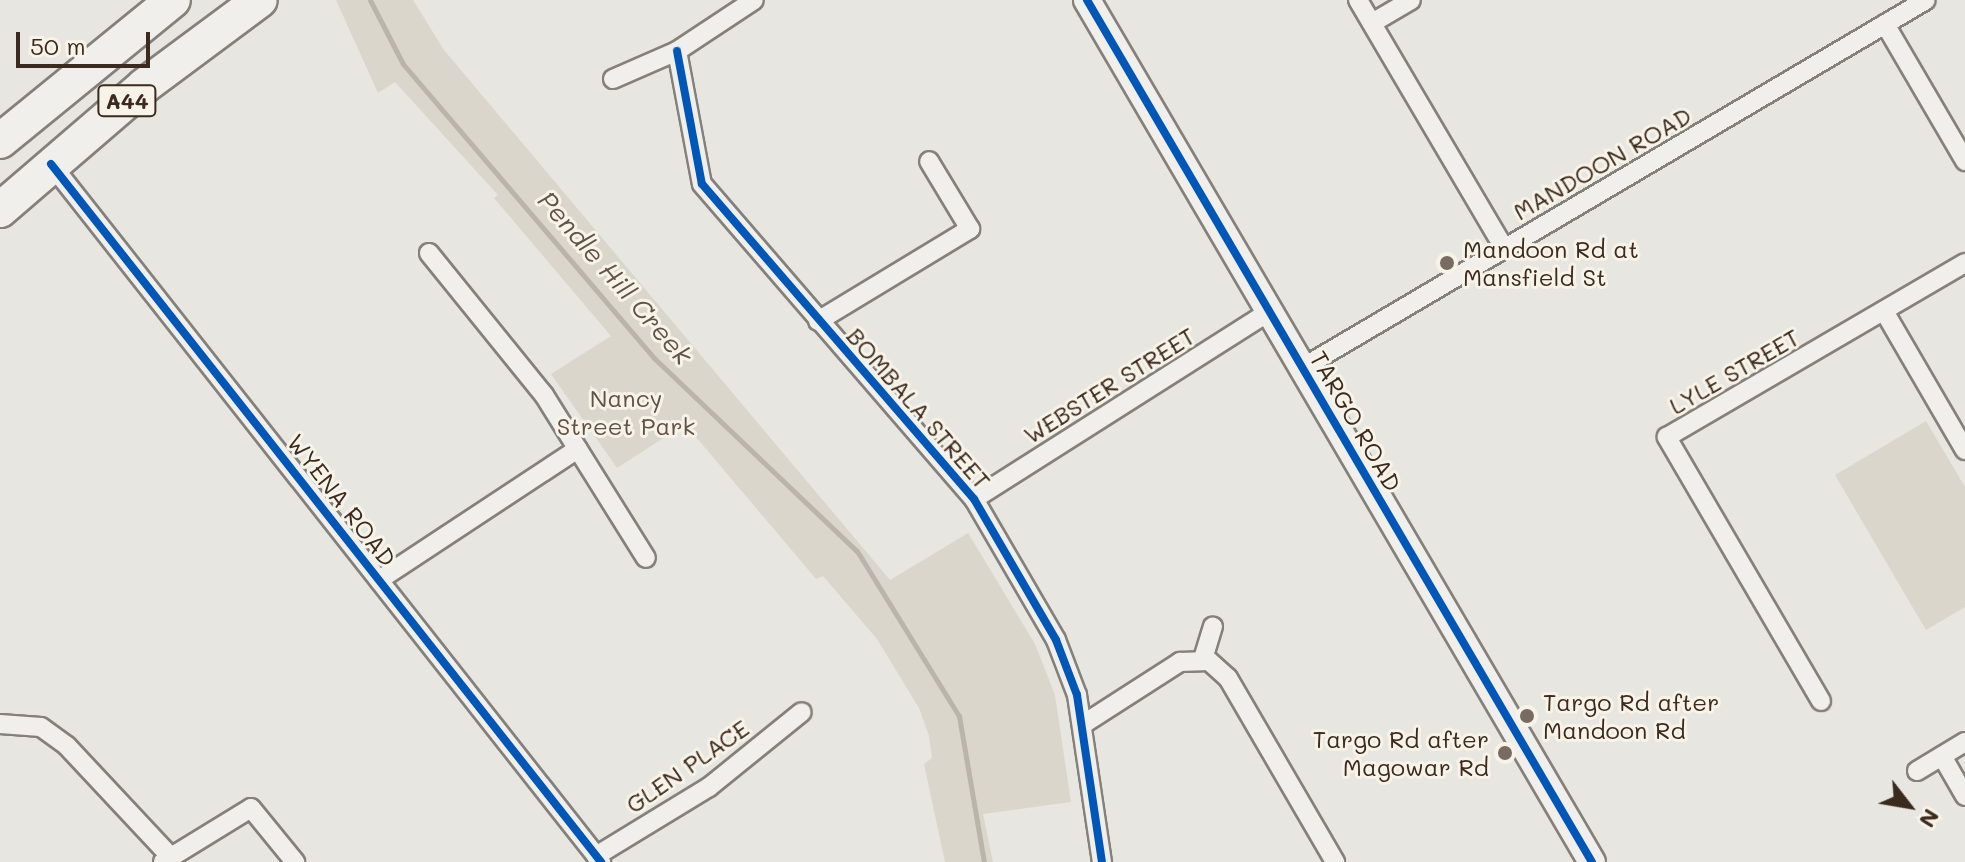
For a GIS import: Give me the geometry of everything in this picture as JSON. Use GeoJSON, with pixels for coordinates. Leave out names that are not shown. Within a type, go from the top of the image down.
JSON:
{"type":"FeatureCollection","features":[{"type":"Feature","properties":{"kind":"highway","name":"A44"},"geometry":{"type":"LineString","coordinates":[[0,141],[173,0]]}},
{"type":"Feature","properties":{"kind":"highway","name":"A44"},"geometry":{"type":"LineString","coordinates":[[0,210],[51,164],[260,0]]}},
{"type":"Feature","properties":{"kind":"street"},"geometry":{"type":"LineString","coordinates":[[613,79],[677,51],[754,0]]}},
{"type":"Feature","properties":{"kind":"street","name":"TARGO ROAD"},"geometry":{"type":"LineString","coordinates":[[1087,0],[1592,862]]}},
{"type":"Feature","properties":{"kind":"street"},"geometry":{"type":"LineString","coordinates":[[1358,0],[1504,248]]}},
{"type":"Feature","properties":{"kind":"street"},"geometry":{"type":"LineString","coordinates":[[1372,23],[1411,0]]}},
{"type":"Feature","properties":{"kind":"street","name":"MANDOON ROAD"},"geometry":{"type":"LineString","coordinates":[[1302,368],[1926,0]]}},
{"type":"Feature","properties":{"kind":"street"},"geometry":{"type":"LineString","coordinates":[[1885,24],[1965,161]]}},
{"type":"Feature","properties":{"kind":"street","name":"BOMBALA STREET"},"geometry":{"type":"LineString","coordinates":[[677,51],[702,184],[974,499],[1056,640],[1082,725],[1102,862]]}},
{"type":"Feature","properties":{"kind":"street"},"geometry":{"type":"LineString","coordinates":[[818,321],[970,229],[929,161]]}},
{"type":"Feature","properties":{"kind":"street","name":"WYENA ROAD"},"geometry":{"type":"LineString","coordinates":[[51,164],[599,859]]}},
{"type":"Feature","properties":{"kind":"street"},"geometry":{"type":"LineString","coordinates":[[429,253],[544,395],[646,558]]}},
{"type":"Feature","properties":{"kind":"street","name":"LYLE STREET"},"geometry":{"type":"LineString","coordinates":[[1821,701],[1667,437],[1965,263]]}},
{"type":"Feature","properties":{"kind":"street"},"geometry":{"type":"LineString","coordinates":[[1884,311],[1965,450]]}},
{"type":"Feature","properties":{"kind":"street","name":"WEBSTER STREET"},"geometry":{"type":"LineString","coordinates":[[974,499],[1269,312]]}},
{"type":"Feature","properties":{"kind":"street"},"geometry":{"type":"LineString","coordinates":[[379,580],[578,449]]}},
{"type":"Feature","properties":{"kind":"street"},"geometry":{"type":"LineString","coordinates":[[1203,659],[1213,626]]}},
{"type":"Feature","properties":{"kind":"street"},"geometry":{"type":"LineString","coordinates":[[1082,725],[1180,662],[1203,659],[1228,678],[1335,862]]}},
{"type":"Feature","properties":{"kind":"street","name":"GLEN PLACE"},"geometry":{"type":"LineString","coordinates":[[599,859],[709,787],[802,712]]}},
{"type":"Feature","properties":{"kind":"street"},"geometry":{"type":"LineString","coordinates":[[0,724],[41,727],[67,746],[167,860],[251,808],[295,862]]}},
{"type":"Feature","properties":{"kind":"street"},"geometry":{"type":"LineString","coordinates":[[1917,771],[1965,742]]}},
{"type":"Feature","properties":{"kind":"street"},"geometry":{"type":"LineString","coordinates":[[1942,756],[1965,796]]}},
{"type":"Feature","properties":{"kind":"green space","name":"Nancy Street Park"},"geometry":{"type":"Polygon","coordinates":[[[336,0],[413,0],[444,50],[890,580],[968,533],[1035,644],[1055,695],[1071,802],[983,814],[993,862],[945,862],[924,764],[932,758],[929,736],[919,708],[877,639],[823,576],[816,579],[685,424],[617,468],[551,374],[611,336],[494,198],[498,195],[395,82],[378,93],[336,0]]]}},
{"type":"Feature","properties":{"kind":"green space"},"geometry":{"type":"Polygon","coordinates":[[[1926,421],[1965,487],[1965,607],[1926,630],[1835,475],[1926,421]]]}},
{"type":"Feature","properties":{"kind":"waterway","name":"Pendle Hill Creek"},"geometry":{"type":"LineString","coordinates":[[370,0],[403,64],[654,358],[857,551],[959,716],[984,862]]}},
{"type":"Feature","properties":{"kind":"cycle path"},"geometry":{"type":"LineString","coordinates":[[1087,0],[1592,862]]}},
{"type":"Feature","properties":{"kind":"cycle path"},"geometry":{"type":"LineString","coordinates":[[677,51],[702,184],[974,499],[1056,640],[1077,695],[1102,862]]}},
{"type":"Feature","properties":{"kind":"cycle path"},"geometry":{"type":"LineString","coordinates":[[51,164],[601,862]]}},
{"type":"Feature","properties":{"kind":"place","name":"Mandoon Rd at Mansfield St"},"geometry":{"type":"Point","coordinates":[1447,263]}},
{"type":"Feature","properties":{"kind":"place","name":"Targo Rd after Mandoon Rd"},"geometry":{"type":"Point","coordinates":[1527,716]}},
{"type":"Feature","properties":{"kind":"place","name":"Targo Rd after Magowar Rd"},"geometry":{"type":"Point","coordinates":[1505,753]}}]}
